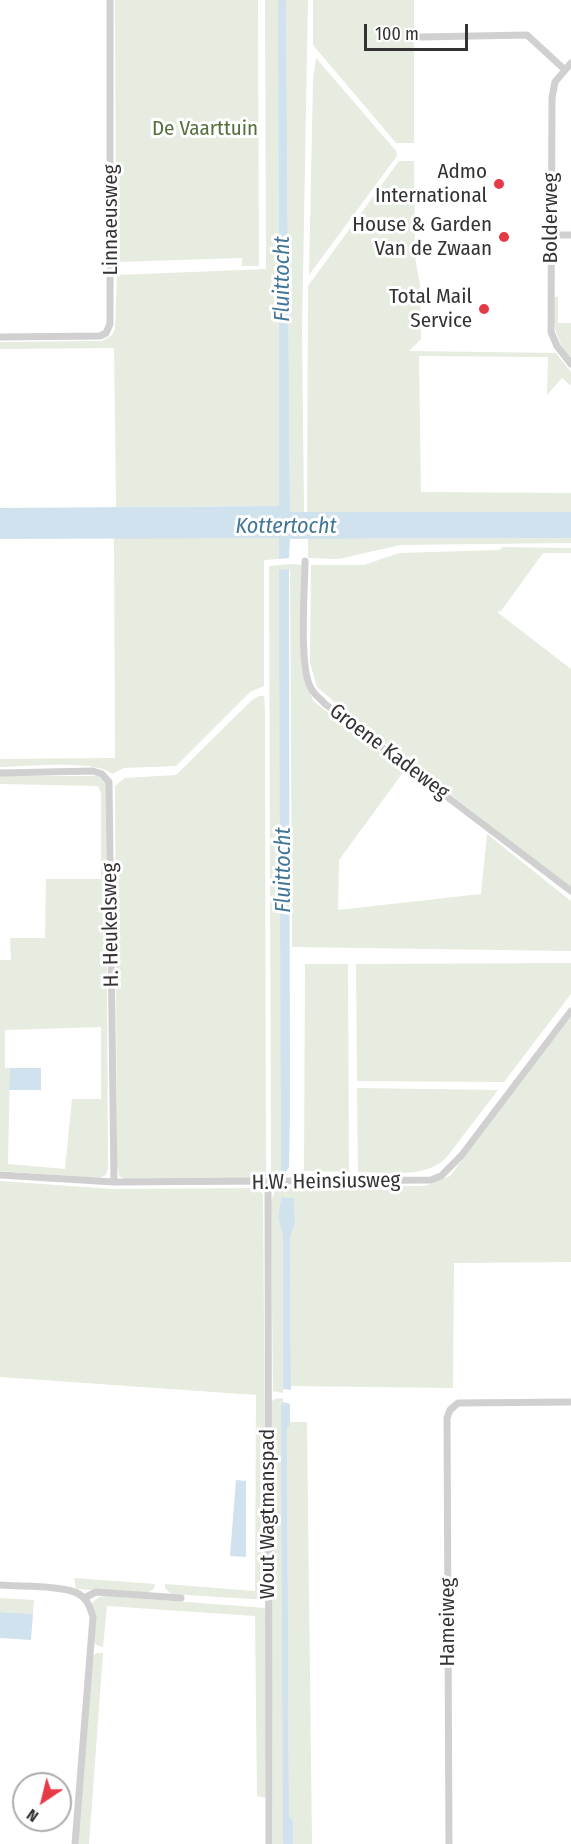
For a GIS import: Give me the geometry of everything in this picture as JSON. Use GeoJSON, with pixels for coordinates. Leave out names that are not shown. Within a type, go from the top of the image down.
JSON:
{"type":"FeatureCollection","features":[{"type":"Feature","properties":{"kind":"street","name":"Linnaeusweg"},"geometry":{"type":"LineString","coordinates":[[0,337],[100,336],[105,333],[110,324],[110,0]]}},
{"type":"Feature","properties":{"kind":"street"},"geometry":{"type":"LineString","coordinates":[[421,37],[527,35],[564,69]]}},
{"type":"Feature","properties":{"kind":"street","name":"Bolderweg"},"geometry":{"type":"LineString","coordinates":[[571,63],[555,82],[552,98],[551,332],[557,346],[571,364]]}},
{"type":"Feature","properties":{"kind":"street"},"geometry":{"type":"LineString","coordinates":[[552,235],[571,235]]}},
{"type":"Feature","properties":{"kind":"street","name":"Groene Kadeweg"},"geometry":{"type":"LineString","coordinates":[[305,561],[304,641],[308,680],[312,690],[325,704],[571,891]]}},
{"type":"Feature","properties":{"kind":"street","name":"H. Heukelsweg"},"geometry":{"type":"LineString","coordinates":[[0,773],[93,771],[102,774],[110,782],[114,1182]]}},
{"type":"Feature","properties":{"kind":"street","name":"H.W. Heinsiusweg"},"geometry":{"type":"LineString","coordinates":[[0,1175],[114,1182],[268,1183],[431,1180],[441,1176],[460,1156],[571,1011]]}},
{"type":"Feature","properties":{"kind":"street","name":"Wout Wagtmanspad"},"geometry":{"type":"LineString","coordinates":[[268,1183],[269,1844]]}},
{"type":"Feature","properties":{"kind":"street","name":"Hameiweg"},"geometry":{"type":"LineString","coordinates":[[449,1844],[447,1418],[450,1410],[458,1403],[571,1402]]}},
{"type":"Feature","properties":{"kind":"street"},"geometry":{"type":"LineString","coordinates":[[0,1585],[70,1591],[84,1598],[93,1617],[75,1844]]}},
{"type":"Feature","properties":{"kind":"street"},"geometry":{"type":"LineString","coordinates":[[84,1598],[96,1592],[181,1598]]}},
{"type":"Feature","properties":{"kind":"green space","name":"De Vaarttuin"},"geometry":{"type":"Polygon","coordinates":[[[115,0],[258,0],[259,266],[242,266],[242,258],[116,262],[115,0]]]}},
{"type":"Feature","properties":{"kind":"green space"},"geometry":{"type":"Polygon","coordinates":[[[265,0],[278,0],[279,506],[116,507],[114,348],[0,349],[0,342],[102,341],[112,335],[115,329],[117,275],[266,269],[265,0]]]}},
{"type":"Feature","properties":{"kind":"green space"},"geometry":{"type":"Polygon","coordinates":[[[286,0],[308,0],[302,330],[304,512],[290,512],[286,0]]]}},
{"type":"Feature","properties":{"kind":"green space"},"geometry":{"type":"Polygon","coordinates":[[[313,0],[414,0],[414,143],[396,143],[313,45],[313,0]]]}},
{"type":"Feature","properties":{"kind":"green space"},"geometry":{"type":"Polygon","coordinates":[[[316,58],[396,151],[397,156],[309,275],[313,80],[316,58]]]}},
{"type":"Feature","properties":{"kind":"green space"},"geometry":{"type":"Polygon","coordinates":[[[399,161],[414,161],[415,257],[420,285],[421,339],[409,351],[556,353],[571,372],[571,386],[562,378],[547,395],[548,357],[419,356],[421,492],[571,493],[571,512],[307,513],[308,286],[399,161]]]}},
{"type":"Feature","properties":{"kind":"green space"},"geometry":{"type":"Polygon","coordinates":[[[552,296],[558,297],[558,323],[571,323],[571,360],[556,330],[552,296]]]}},
{"type":"Feature","properties":{"kind":"green space"},"geometry":{"type":"Polygon","coordinates":[[[114,538],[279,538],[279,559],[264,560],[264,686],[250,692],[176,766],[124,768],[112,774],[103,769],[76,765],[0,767],[0,759],[115,758],[114,538]]]}},
{"type":"Feature","properties":{"kind":"green space"},"geometry":{"type":"Polygon","coordinates":[[[571,538],[571,543],[400,545],[339,559],[308,558],[308,539],[571,538]]]}},
{"type":"Feature","properties":{"kind":"green space"},"geometry":{"type":"Polygon","coordinates":[[[502,547],[571,548],[571,553],[543,553],[501,611],[497,612],[571,669],[571,887],[371,733],[317,687],[310,663],[311,565],[364,565],[399,553],[500,550],[502,547]]]}},
{"type":"Feature","properties":{"kind":"green space"},"geometry":{"type":"Polygon","coordinates":[[[303,565],[305,677],[313,701],[404,771],[339,860],[338,910],[481,894],[487,834],[571,901],[571,951],[292,947],[290,570],[280,570],[282,1172],[286,1172],[287,1181],[271,1181],[269,566],[303,565]]]}},
{"type":"Feature","properties":{"kind":"green space"},"geometry":{"type":"Polygon","coordinates":[[[264,696],[265,710],[266,1179],[126,1180],[119,1176],[117,1165],[115,786],[125,778],[176,775],[252,700],[264,696]]]}},
{"type":"Feature","properties":{"kind":"green space"},"geometry":{"type":"Polygon","coordinates":[[[0,776],[98,776],[106,782],[108,1167],[106,1175],[99,1178],[0,1171],[0,960],[11,960],[10,938],[45,938],[46,879],[101,879],[101,793],[98,786],[0,784],[0,776]],[[101,1027],[5,1030],[5,1068],[10,1068],[8,1164],[65,1169],[72,1099],[101,1099],[101,1027]]]}},
{"type":"Feature","properties":{"kind":"green space"},"geometry":{"type":"Polygon","coordinates":[[[571,963],[571,994],[504,1082],[357,1081],[356,964],[571,963]]]}},
{"type":"Feature","properties":{"kind":"green space"},"geometry":{"type":"Polygon","coordinates":[[[305,964],[348,964],[349,1172],[304,1171],[305,964]]]}},
{"type":"Feature","properties":{"kind":"green space"},"geometry":{"type":"Polygon","coordinates":[[[571,1017],[571,1262],[454,1263],[453,1388],[291,1386],[290,1236],[295,1223],[294,1198],[281,1197],[278,1219],[283,1236],[283,1393],[273,1391],[271,1201],[275,1191],[282,1187],[425,1186],[450,1176],[571,1017]]]}},
{"type":"Feature","properties":{"kind":"green space"},"geometry":{"type":"Polygon","coordinates":[[[357,1088],[498,1090],[446,1158],[438,1165],[416,1172],[392,1173],[358,1172],[357,1088]]]}},
{"type":"Feature","properties":{"kind":"green space"},"geometry":{"type":"Polygon","coordinates":[[[0,1181],[112,1189],[256,1188],[263,1194],[266,1600],[171,1594],[165,1588],[165,1584],[255,1591],[256,1395],[0,1377],[0,1181]]]}},
{"type":"Feature","properties":{"kind":"green space"},"geometry":{"type":"Polygon","coordinates":[[[283,1398],[283,1844],[273,1844],[270,1404],[274,1399],[283,1398]]]}},
{"type":"Feature","properties":{"kind":"green space"},"geometry":{"type":"Polygon","coordinates":[[[290,1422],[307,1422],[312,1844],[293,1844],[293,1821],[289,1816],[287,1428],[290,1422]]]}},
{"type":"Feature","properties":{"kind":"green space"},"geometry":{"type":"Polygon","coordinates":[[[74,1578],[155,1584],[154,1589],[147,1593],[76,1589],[74,1578]]]}},
{"type":"Feature","properties":{"kind":"green space"},"geometry":{"type":"Polygon","coordinates":[[[99,1597],[266,1608],[267,1798],[257,1796],[255,1616],[107,1606],[103,1647],[96,1645],[93,1640],[92,1603],[99,1597]]]}},
{"type":"Feature","properties":{"kind":"green space"},"geometry":{"type":"Polygon","coordinates":[[[0,1598],[34,1600],[33,1614],[0,1612],[0,1598]]]}},
{"type":"Feature","properties":{"kind":"green space"},"geometry":{"type":"Polygon","coordinates":[[[103,1653],[89,1844],[78,1844],[92,1656],[103,1653]]]}},
{"type":"Feature","properties":{"kind":"water"},"geometry":{"type":"Polygon","coordinates":[[[278,0],[286,0],[290,512],[571,512],[571,538],[290,539],[289,558],[279,559],[279,538],[0,539],[0,508],[279,506],[278,0]]]}},
{"type":"Feature","properties":{"kind":"water","name":"Fluittocht"},"geometry":{"type":"Polygon","coordinates":[[[289,569],[290,1116],[289,1167],[286,1172],[281,1172],[279,570],[289,569]]]}},
{"type":"Feature","properties":{"kind":"water"},"geometry":{"type":"Polygon","coordinates":[[[10,1068],[41,1068],[41,1090],[9,1090],[10,1068]]]}},
{"type":"Feature","properties":{"kind":"water"},"geometry":{"type":"Polygon","coordinates":[[[281,1197],[294,1198],[295,1223],[290,1237],[291,1390],[283,1389],[283,1236],[278,1219],[281,1197]]]}},
{"type":"Feature","properties":{"kind":"water"},"geometry":{"type":"Polygon","coordinates":[[[284,1402],[290,1404],[290,1424],[287,1428],[289,1816],[293,1821],[293,1844],[283,1844],[281,1405],[284,1402]]]}},
{"type":"Feature","properties":{"kind":"water"},"geometry":{"type":"Polygon","coordinates":[[[236,1480],[246,1481],[246,1557],[230,1556],[236,1480]]]}},
{"type":"Feature","properties":{"kind":"water"},"geometry":{"type":"Polygon","coordinates":[[[0,1612],[33,1614],[31,1640],[0,1638],[0,1612]]]}},
{"type":"Feature","properties":{"kind":"place","name":"Admo International"},"geometry":{"type":"Point","coordinates":[499,184]}},
{"type":"Feature","properties":{"kind":"place","name":"House & Garden Van de Zwaan"},"geometry":{"type":"Point","coordinates":[504,237]}},
{"type":"Feature","properties":{"kind":"place","name":"Total Mail Service"},"geometry":{"type":"Point","coordinates":[484,309]}},
{"type":"Feature","properties":{"kind":"water label","name":"Kottertocht"},"geometry":{"type":"Point","coordinates":[286,527]}}]}
